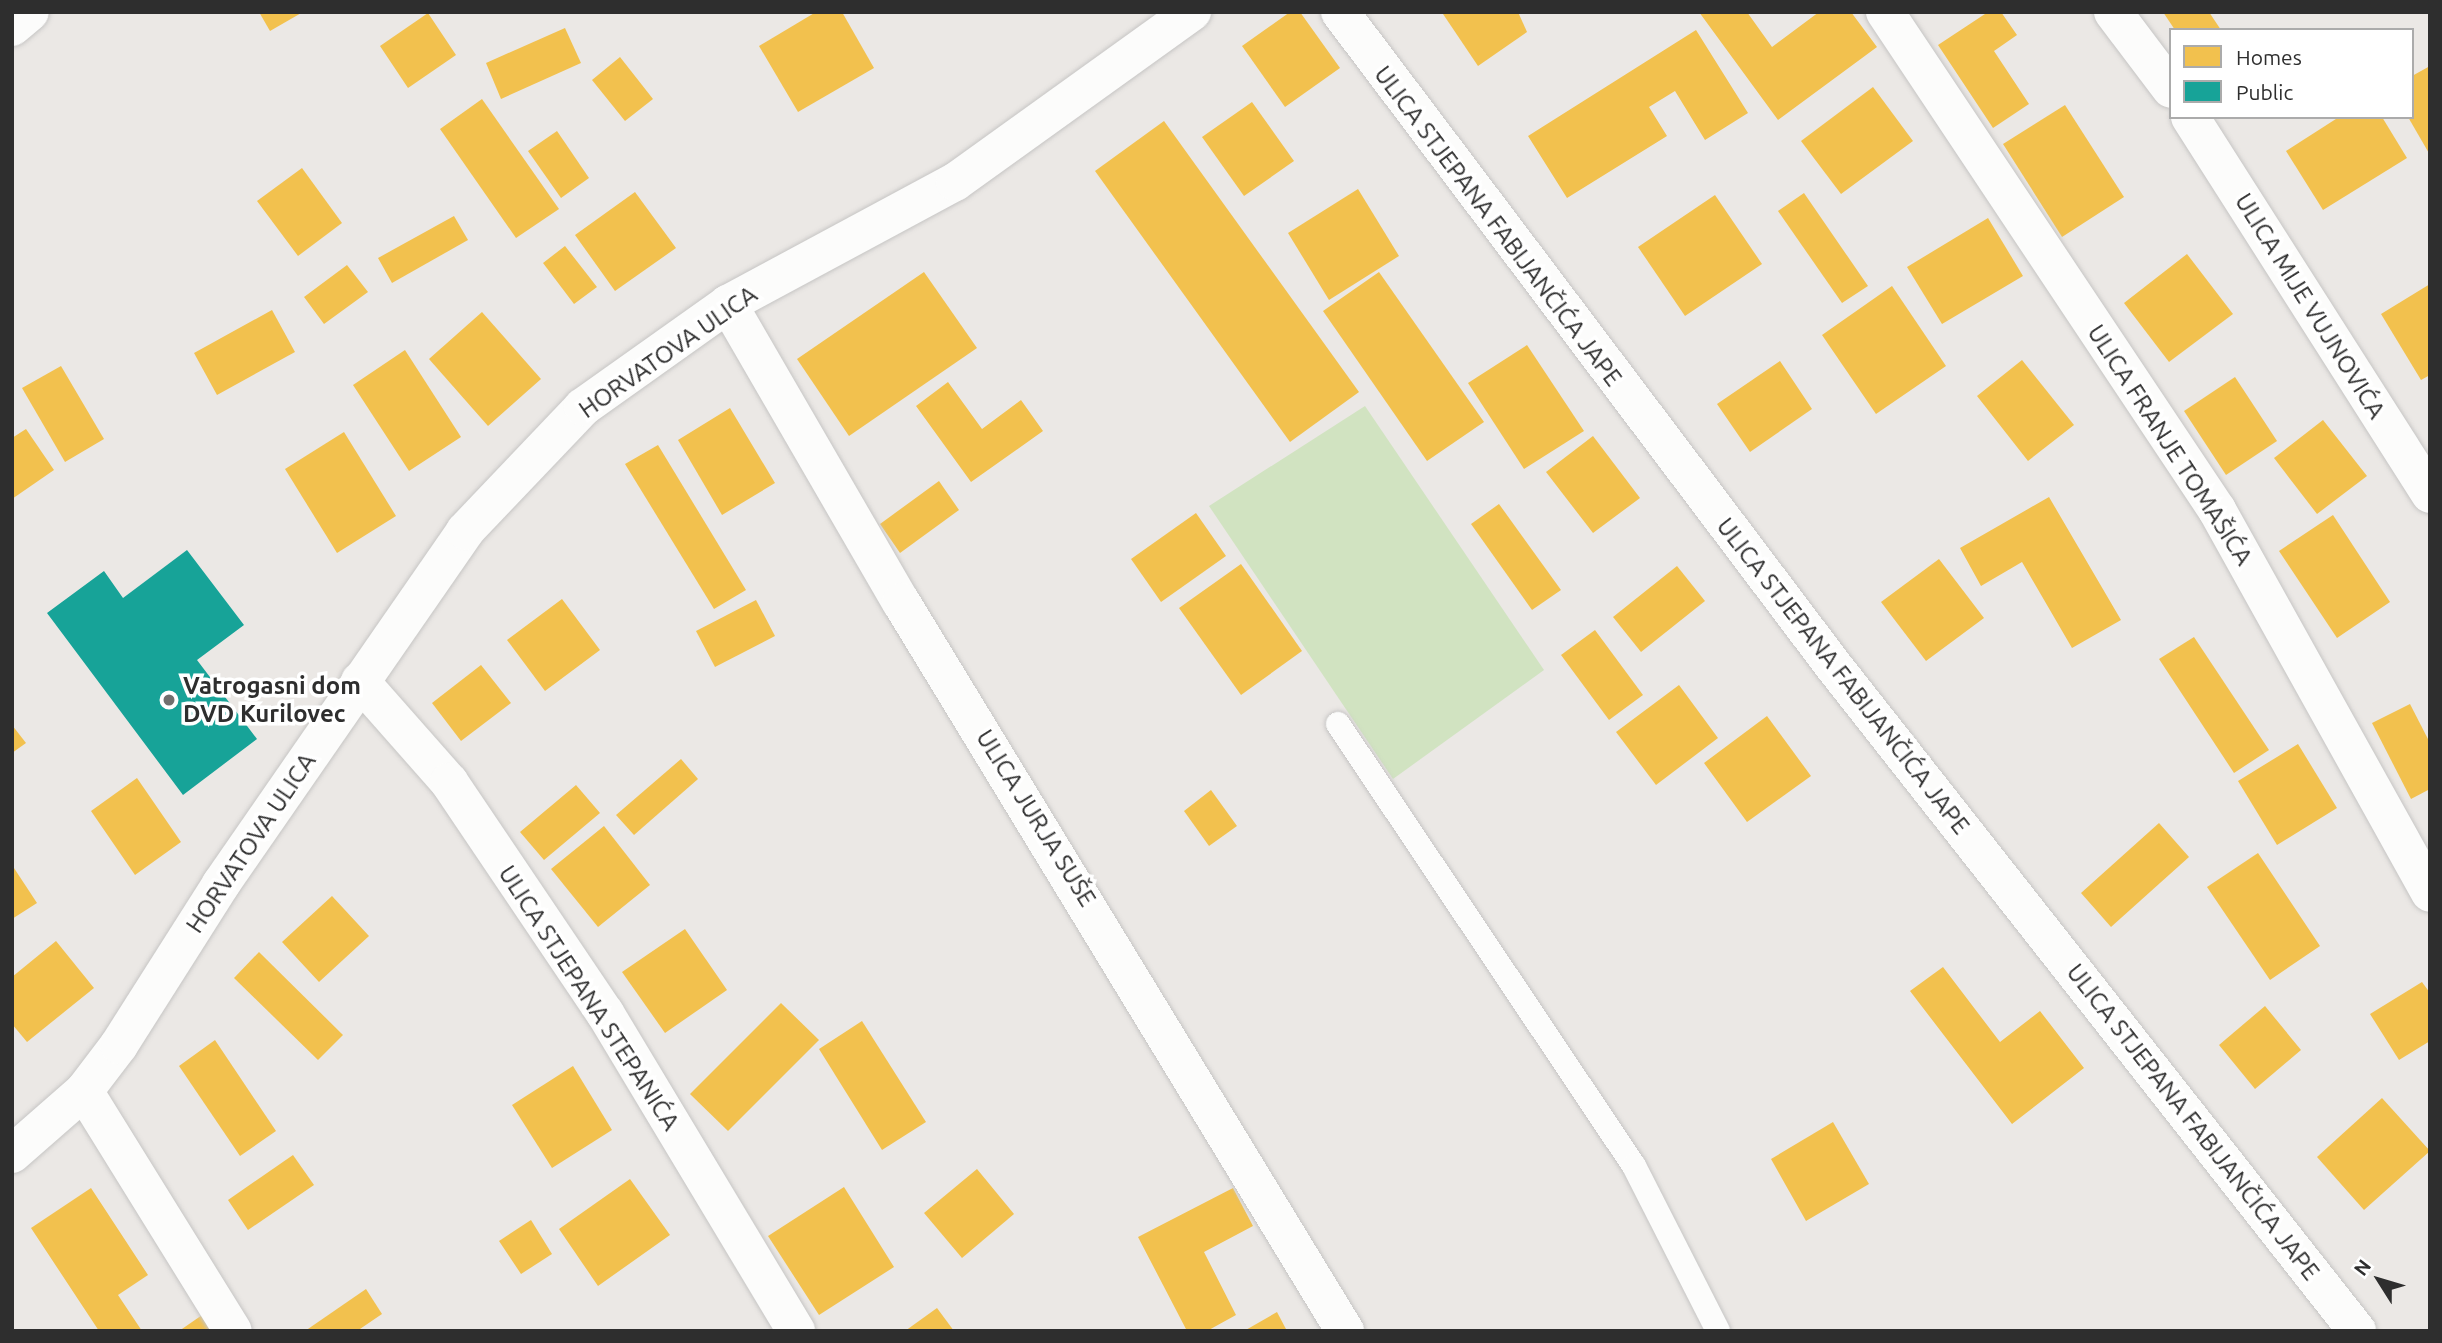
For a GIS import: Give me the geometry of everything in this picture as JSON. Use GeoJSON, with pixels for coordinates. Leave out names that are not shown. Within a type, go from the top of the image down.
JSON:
{"type":"FeatureCollection","features":[{"type":"Feature","properties":{"kind":"street"},"geometry":{"type":"LineString","coordinates":[[12,27],[30,12]]}},
{"type":"Feature","properties":{"kind":"street","name":"HORVATOVA ULICA"},"geometry":{"type":"LineString","coordinates":[[12,1154],[83,1091],[360,681],[465,531],[583,407],[728,304],[955,182],[1192,12]]}},
{"type":"Feature","properties":{"kind":"street","name":"ULICA STJEPANA FABIJANČIĆA JAPE"},"geometry":{"type":"LineString","coordinates":[[1340,12],[1823,653],[2357,1331]]}},
{"type":"Feature","properties":{"kind":"street","name":"ULICA FRANJE TOMAŠIĆA"},"geometry":{"type":"LineString","coordinates":[[1885,12],[2217,510],[2430,893]]}},
{"type":"Feature","properties":{"kind":"street"},"geometry":{"type":"LineString","coordinates":[[2113,12],[2169,86]]}},
{"type":"Feature","properties":{"kind":"street","name":"ULICA MIJE VUJNOVIĆA"},"geometry":{"type":"LineString","coordinates":[[2191,119],[2430,494]]}},
{"type":"Feature","properties":{"kind":"street","name":"ULICA JURJA SUŠE"},"geometry":{"type":"LineString","coordinates":[[728,304],[901,603],[1345,1331]]}},
{"type":"Feature","properties":{"kind":"street","name":"ULICA STJEPANA STEPANIĆA"},"geometry":{"type":"LineString","coordinates":[[360,681],[449,782],[589,990],[796,1331]]}},
{"type":"Feature","properties":{"kind":"street"},"geometry":{"type":"LineString","coordinates":[[83,1091],[233,1331]]}},
{"type":"Feature","properties":{"kind":"lane"},"geometry":{"type":"LineString","coordinates":[[1338,724],[1634,1166],[1718,1331]]}},
{"type":"Feature","properties":{"kind":"green space"},"geometry":{"type":"Polygon","coordinates":[[[1365,406],[1544,670],[1393,779],[1209,506],[1365,406]]]}},
{"type":"Feature","properties":{"kind":"building: Homes"},"geometry":{"type":"Polygon","coordinates":[[[259,12],[303,12],[270,31],[259,12]]]}},
{"type":"Feature","properties":{"kind":"building: Homes"},"geometry":{"type":"Polygon","coordinates":[[[816,12],[842,12],[874,68],[798,112],[759,46],[816,12]]]}},
{"type":"Feature","properties":{"kind":"building: Homes"},"geometry":{"type":"Polygon","coordinates":[[[1290,12],[1300,12],[1340,68],[1285,107],[1242,46],[1290,12]]]}},
{"type":"Feature","properties":{"kind":"building: Homes"},"geometry":{"type":"Polygon","coordinates":[[[1518,12],[1527,32],[1478,66],[1443,14],[1518,12]]]}},
{"type":"Feature","properties":{"kind":"building: Homes"},"geometry":{"type":"Polygon","coordinates":[[[1699,12],[1747,12],[1772,47],[1819,12],[1851,12],[1877,47],[1778,120],[1699,12]]]}},
{"type":"Feature","properties":{"kind":"building: Homes"},"geometry":{"type":"Polygon","coordinates":[[[1988,12],[2001,12],[2017,35],[1994,51],[2029,104],[1993,128],[1938,45],[1988,12]]]}},
{"type":"Feature","properties":{"kind":"building: Homes"},"geometry":{"type":"Polygon","coordinates":[[[2163,12],[2209,12],[2220,28],[2174,28],[2163,12]]]}},
{"type":"Feature","properties":{"kind":"building: Homes"},"geometry":{"type":"Polygon","coordinates":[[[428,13],[456,55],[408,88],[380,46],[428,13]]]}},
{"type":"Feature","properties":{"kind":"building: Homes"},"geometry":{"type":"Polygon","coordinates":[[[565,28],[581,63],[501,99],[486,63],[565,28]]]}},
{"type":"Feature","properties":{"kind":"building: Homes"},"geometry":{"type":"Polygon","coordinates":[[[1696,30],[1748,113],[1705,140],[1675,91],[1649,107],[1667,136],[1567,198],[1528,136],[1696,30]]]}},
{"type":"Feature","properties":{"kind":"building: Homes"},"geometry":{"type":"Polygon","coordinates":[[[620,57],[653,99],[625,121],[592,80],[620,57]]]}},
{"type":"Feature","properties":{"kind":"building: Homes"},"geometry":{"type":"Polygon","coordinates":[[[2430,66],[2430,155],[2409,119],[2414,119],[2414,75],[2430,66]]]}},
{"type":"Feature","properties":{"kind":"building: Homes"},"geometry":{"type":"Polygon","coordinates":[[[1873,87],[1913,141],[1841,194],[1801,141],[1873,87]]]}},
{"type":"Feature","properties":{"kind":"building: Homes"},"geometry":{"type":"Polygon","coordinates":[[[482,99],[559,209],[516,238],[440,129],[482,99]]]}},
{"type":"Feature","properties":{"kind":"building: Homes"},"geometry":{"type":"Polygon","coordinates":[[[1252,102],[1294,161],[1244,196],[1202,137],[1252,102]]]}},
{"type":"Feature","properties":{"kind":"building: Homes"},"geometry":{"type":"Polygon","coordinates":[[[2065,105],[2124,197],[2062,237],[2003,144],[2065,105]]]}},
{"type":"Feature","properties":{"kind":"building: Homes"},"geometry":{"type":"Polygon","coordinates":[[[2336,119],[2383,119],[2407,158],[2323,210],[2286,151],[2336,119]]]}},
{"type":"Feature","properties":{"kind":"building: Homes"},"geometry":{"type":"Polygon","coordinates":[[[1164,121],[1359,392],[1290,442],[1095,171],[1164,121]]]}},
{"type":"Feature","properties":{"kind":"building: Homes"},"geometry":{"type":"Polygon","coordinates":[[[557,131],[589,178],[561,198],[528,151],[557,131]]]}},
{"type":"Feature","properties":{"kind":"building: Homes"},"geometry":{"type":"Polygon","coordinates":[[[302,168],[342,223],[298,256],[257,201],[302,168]]]}},
{"type":"Feature","properties":{"kind":"building: Homes"},"geometry":{"type":"Polygon","coordinates":[[[1358,189],[1399,256],[1329,300],[1288,233],[1358,189]]]}},
{"type":"Feature","properties":{"kind":"building: Homes"},"geometry":{"type":"Polygon","coordinates":[[[635,192],[676,248],[615,291],[575,235],[635,192]]]}},
{"type":"Feature","properties":{"kind":"building: Homes"},"geometry":{"type":"Polygon","coordinates":[[[1804,193],[1868,286],[1842,303],[1778,211],[1804,193]]]}},
{"type":"Feature","properties":{"kind":"building: Homes"},"geometry":{"type":"Polygon","coordinates":[[[1715,195],[1762,264],[1685,316],[1638,247],[1715,195]]]}},
{"type":"Feature","properties":{"kind":"building: Homes"},"geometry":{"type":"Polygon","coordinates":[[[454,216],[468,240],[392,283],[378,258],[454,216]]]}},
{"type":"Feature","properties":{"kind":"building: Homes"},"geometry":{"type":"Polygon","coordinates":[[[1988,218],[2023,276],[1942,324],[1907,267],[1988,218]]]}},
{"type":"Feature","properties":{"kind":"building: Homes"},"geometry":{"type":"Polygon","coordinates":[[[565,246],[597,287],[574,304],[543,263],[565,246]]]}},
{"type":"Feature","properties":{"kind":"building: Homes"},"geometry":{"type":"Polygon","coordinates":[[[2187,254],[2233,314],[2169,362],[2124,303],[2187,254]]]}},
{"type":"Feature","properties":{"kind":"building: Homes"},"geometry":{"type":"Polygon","coordinates":[[[347,265],[368,292],[324,324],[304,297],[347,265]]]}},
{"type":"Feature","properties":{"kind":"building: Homes"},"geometry":{"type":"Polygon","coordinates":[[[924,272],[977,348],[849,436],[797,359],[924,272]]]}},
{"type":"Feature","properties":{"kind":"building: Homes"},"geometry":{"type":"Polygon","coordinates":[[[1379,272],[1484,422],[1427,461],[1323,311],[1379,272]]]}},
{"type":"Feature","properties":{"kind":"building: Homes"},"geometry":{"type":"Polygon","coordinates":[[[2430,284],[2430,375],[2421,380],[2381,314],[2430,284]]]}},
{"type":"Feature","properties":{"kind":"building: Homes"},"geometry":{"type":"Polygon","coordinates":[[[1892,286],[1946,366],[1876,414],[1822,335],[1892,286]]]}},
{"type":"Feature","properties":{"kind":"building: Homes"},"geometry":{"type":"Polygon","coordinates":[[[272,310],[295,352],[217,395],[194,353],[272,310]]]}},
{"type":"Feature","properties":{"kind":"building: Homes"},"geometry":{"type":"Polygon","coordinates":[[[482,312],[541,379],[488,426],[429,359],[482,312]]]}},
{"type":"Feature","properties":{"kind":"building: Homes"},"geometry":{"type":"Polygon","coordinates":[[[1527,345],[1584,431],[1524,469],[1468,383],[1527,345]]]}},
{"type":"Feature","properties":{"kind":"building: Homes"},"geometry":{"type":"Polygon","coordinates":[[[405,350],[461,437],[409,471],[353,385],[405,350]]]}},
{"type":"Feature","properties":{"kind":"building: Homes"},"geometry":{"type":"Polygon","coordinates":[[[2022,360],[2074,425],[2028,461],[1977,396],[2022,360]]]}},
{"type":"Feature","properties":{"kind":"building: Homes"},"geometry":{"type":"Polygon","coordinates":[[[1780,361],[1812,409],[1750,452],[1717,404],[1780,361]]]}},
{"type":"Feature","properties":{"kind":"building: Homes"},"geometry":{"type":"Polygon","coordinates":[[[61,366],[104,439],[65,462],[22,388],[61,366]]]}},
{"type":"Feature","properties":{"kind":"building: Homes"},"geometry":{"type":"Polygon","coordinates":[[[2235,377],[2277,441],[2226,475],[2184,411],[2235,377]]]}},
{"type":"Feature","properties":{"kind":"building: Homes"},"geometry":{"type":"Polygon","coordinates":[[[948,382],[982,429],[1021,400],[1043,431],[971,482],[916,406],[948,382]]]}},
{"type":"Feature","properties":{"kind":"building: Homes"},"geometry":{"type":"Polygon","coordinates":[[[730,408],[775,483],[722,515],[678,440],[730,408]]]}},
{"type":"Feature","properties":{"kind":"building: Homes"},"geometry":{"type":"Polygon","coordinates":[[[2323,420],[2367,476],[2317,514],[2274,458],[2323,420]]]}},
{"type":"Feature","properties":{"kind":"building: Homes"},"geometry":{"type":"Polygon","coordinates":[[[26,429],[54,470],[12,499],[12,438],[26,429]]]}},
{"type":"Feature","properties":{"kind":"building: Homes"},"geometry":{"type":"Polygon","coordinates":[[[344,432],[396,516],[337,553],[285,469],[344,432]]]}},
{"type":"Feature","properties":{"kind":"building: Homes"},"geometry":{"type":"Polygon","coordinates":[[[1593,436],[1640,498],[1593,533],[1546,472],[1593,436]]]}},
{"type":"Feature","properties":{"kind":"building: Homes"},"geometry":{"type":"Polygon","coordinates":[[[658,445],[746,590],[714,609],[625,464],[658,445]]]}},
{"type":"Feature","properties":{"kind":"building: Homes"},"geometry":{"type":"Polygon","coordinates":[[[939,481],[959,510],[900,553],[880,524],[939,481]]]}},
{"type":"Feature","properties":{"kind":"building: Homes"},"geometry":{"type":"Polygon","coordinates":[[[2049,497],[2121,620],[2072,648],[2022,562],[1981,586],[1960,548],[2049,497]]]}},
{"type":"Feature","properties":{"kind":"building: Homes"},"geometry":{"type":"Polygon","coordinates":[[[1499,504],[1561,590],[1532,610],[1471,524],[1499,504]]]}},
{"type":"Feature","properties":{"kind":"building: Homes"},"geometry":{"type":"Polygon","coordinates":[[[1196,513],[1226,556],[1161,602],[1131,559],[1196,513]]]}},
{"type":"Feature","properties":{"kind":"building: Homes"},"geometry":{"type":"Polygon","coordinates":[[[2333,515],[2390,602],[2337,638],[2279,551],[2333,515]]]}},
{"type":"Feature","properties":{"kind":"building: Homes"},"geometry":{"type":"Polygon","coordinates":[[[1939,559],[1984,618],[1926,661],[1881,602],[1939,559]]]}},
{"type":"Feature","properties":{"kind":"building: Homes"},"geometry":{"type":"Polygon","coordinates":[[[1241,564],[1302,651],[1241,695],[1179,608],[1241,564]]]}},
{"type":"Feature","properties":{"kind":"building: Homes"},"geometry":{"type":"Polygon","coordinates":[[[1677,566],[1705,601],[1641,652],[1613,617],[1677,566]]]}},
{"type":"Feature","properties":{"kind":"building: Homes"},"geometry":{"type":"Polygon","coordinates":[[[562,599],[600,650],[545,691],[507,640],[562,599]]]}},
{"type":"Feature","properties":{"kind":"building: Homes"},"geometry":{"type":"Polygon","coordinates":[[[756,600],[775,636],[715,667],[696,631],[756,600]]]}},
{"type":"Feature","properties":{"kind":"building: Homes"},"geometry":{"type":"Polygon","coordinates":[[[1595,630],[1643,695],[1609,720],[1561,655],[1595,630]]]}},
{"type":"Feature","properties":{"kind":"building: Homes"},"geometry":{"type":"Polygon","coordinates":[[[2194,637],[2269,750],[2234,773],[2159,659],[2194,637]]]}},
{"type":"Feature","properties":{"kind":"building: Homes"},"geometry":{"type":"Polygon","coordinates":[[[481,665],[511,703],[461,741],[432,703],[481,665]]]}},
{"type":"Feature","properties":{"kind":"building: Homes"},"geometry":{"type":"Polygon","coordinates":[[[1679,685],[1718,738],[1656,785],[1616,732],[1679,685]]]}},
{"type":"Feature","properties":{"kind":"building: Homes"},"geometry":{"type":"Polygon","coordinates":[[[2410,704],[2430,743],[2430,789],[2411,799],[2372,723],[2410,704]]]}},
{"type":"Feature","properties":{"kind":"building: Homes"},"geometry":{"type":"Polygon","coordinates":[[[1767,716],[1811,776],[1747,822],[1704,763],[1767,716]]]}},
{"type":"Feature","properties":{"kind":"building: Homes"},"geometry":{"type":"Polygon","coordinates":[[[12,725],[26,743],[12,753],[12,725]]]}},
{"type":"Feature","properties":{"kind":"building: Homes"},"geometry":{"type":"Polygon","coordinates":[[[2298,744],[2337,808],[2277,845],[2238,781],[2298,744]]]}},
{"type":"Feature","properties":{"kind":"building: Homes"},"geometry":{"type":"Polygon","coordinates":[[[681,759],[698,779],[634,835],[616,815],[681,759]]]}},
{"type":"Feature","properties":{"kind":"building: Homes"},"geometry":{"type":"Polygon","coordinates":[[[137,778],[181,842],[135,875],[91,811],[137,778]]]}},
{"type":"Feature","properties":{"kind":"building: Homes"},"geometry":{"type":"Polygon","coordinates":[[[576,785],[600,813],[544,860],[520,832],[576,785]]]}},
{"type":"Feature","properties":{"kind":"building: Homes"},"geometry":{"type":"Polygon","coordinates":[[[1211,790],[1237,826],[1209,846],[1184,811],[1211,790]]]}},
{"type":"Feature","properties":{"kind":"building: Homes"},"geometry":{"type":"Polygon","coordinates":[[[2159,823],[2189,857],[2111,927],[2081,893],[2159,823]]]}},
{"type":"Feature","properties":{"kind":"building: Homes"},"geometry":{"type":"Polygon","coordinates":[[[604,826],[650,885],[598,927],[551,869],[604,826]]]}},
{"type":"Feature","properties":{"kind":"building: Homes"},"geometry":{"type":"Polygon","coordinates":[[[2258,853],[2320,946],[2270,980],[2207,887],[2258,853]]]}},
{"type":"Feature","properties":{"kind":"building: Homes"},"geometry":{"type":"Polygon","coordinates":[[[12,865],[37,903],[12,919],[12,865]]]}},
{"type":"Feature","properties":{"kind":"building: Homes"},"geometry":{"type":"Polygon","coordinates":[[[332,896],[369,936],[319,982],[282,942],[332,896]]]}},
{"type":"Feature","properties":{"kind":"building: Homes"},"geometry":{"type":"Polygon","coordinates":[[[685,929],[727,990],[665,1033],[622,972],[685,929]]]}},
{"type":"Feature","properties":{"kind":"building: Homes"},"geometry":{"type":"Polygon","coordinates":[[[56,941],[94,988],[27,1042],[12,1024],[12,977],[56,941]]]}},
{"type":"Feature","properties":{"kind":"building: Homes"},"geometry":{"type":"Polygon","coordinates":[[[259,952],[343,1035],[318,1060],[234,978],[259,952]]]}},
{"type":"Feature","properties":{"kind":"building: Homes"},"geometry":{"type":"Polygon","coordinates":[[[1943,967],[2000,1042],[2040,1011],[2084,1068],[2012,1124],[1910,991],[1943,967]]]}},
{"type":"Feature","properties":{"kind":"building: Homes"},"geometry":{"type":"Polygon","coordinates":[[[2422,982],[2430,993],[2430,1041],[2399,1060],[2370,1014],[2422,982]]]}},
{"type":"Feature","properties":{"kind":"building: Homes"},"geometry":{"type":"Polygon","coordinates":[[[781,1003],[819,1040],[728,1131],[690,1094],[781,1003]]]}},
{"type":"Feature","properties":{"kind":"building: Homes"},"geometry":{"type":"Polygon","coordinates":[[[2265,1006],[2301,1050],[2255,1089],[2219,1045],[2265,1006]]]}},
{"type":"Feature","properties":{"kind":"building: Homes"},"geometry":{"type":"Polygon","coordinates":[[[862,1021],[926,1122],[882,1150],[819,1049],[862,1021]]]}},
{"type":"Feature","properties":{"kind":"building: Homes"},"geometry":{"type":"Polygon","coordinates":[[[215,1040],[276,1131],[240,1156],[179,1066],[215,1040]]]}},
{"type":"Feature","properties":{"kind":"building: Homes"},"geometry":{"type":"Polygon","coordinates":[[[573,1066],[612,1130],[552,1168],[512,1105],[573,1066]]]}},
{"type":"Feature","properties":{"kind":"building: Homes"},"geometry":{"type":"Polygon","coordinates":[[[2382,1098],[2430,1151],[2364,1210],[2317,1157],[2382,1098]]]}},
{"type":"Feature","properties":{"kind":"building: Homes"},"geometry":{"type":"Polygon","coordinates":[[[1833,1122],[1869,1184],[1806,1221],[1771,1159],[1833,1122]]]}},
{"type":"Feature","properties":{"kind":"building: Homes"},"geometry":{"type":"Polygon","coordinates":[[[293,1155],[314,1185],[248,1230],[228,1200],[293,1155]]]}},
{"type":"Feature","properties":{"kind":"building: Homes"},"geometry":{"type":"Polygon","coordinates":[[[977,1169],[1014,1214],[962,1258],[924,1213],[977,1169]]]}},
{"type":"Feature","properties":{"kind":"building: Homes"},"geometry":{"type":"Polygon","coordinates":[[[630,1179],[670,1235],[598,1286],[559,1229],[630,1179]]]}},
{"type":"Feature","properties":{"kind":"building: Homes"},"geometry":{"type":"Polygon","coordinates":[[[844,1187],[894,1267],[819,1315],[768,1236],[844,1187]]]}},
{"type":"Feature","properties":{"kind":"building: Homes"},"geometry":{"type":"Polygon","coordinates":[[[91,1188],[148,1275],[118,1295],[142,1331],[99,1331],[31,1228],[91,1188]]]}},
{"type":"Feature","properties":{"kind":"building: Homes"},"geometry":{"type":"Polygon","coordinates":[[[1233,1188],[1253,1226],[1204,1252],[1236,1315],[1207,1331],[1187,1331],[1138,1237],[1233,1188]]]}},
{"type":"Feature","properties":{"kind":"building: Homes"},"geometry":{"type":"Polygon","coordinates":[[[531,1220],[552,1254],[521,1274],[499,1241],[531,1220]]]}},
{"type":"Feature","properties":{"kind":"building: Homes"},"geometry":{"type":"Polygon","coordinates":[[[366,1289],[382,1314],[357,1331],[305,1331],[366,1289]]]}},
{"type":"Feature","properties":{"kind":"building: Homes"},"geometry":{"type":"Polygon","coordinates":[[[937,1308],[954,1331],[905,1331],[937,1308]]]}},
{"type":"Feature","properties":{"kind":"building: Homes"},"geometry":{"type":"Polygon","coordinates":[[[208,1311],[221,1331],[179,1331],[208,1311]]]}},
{"type":"Feature","properties":{"kind":"building: Homes"},"geometry":{"type":"Polygon","coordinates":[[[1277,1312],[1287,1331],[1244,1331],[1277,1312]]]}},
{"type":"Feature","properties":{"kind":"building: Public","name":"Vatrogasni dom DVD Kurilovec"},"geometry":{"type":"Polygon","coordinates":[[[187,550],[244,625],[197,660],[257,739],[183,795],[47,613],[104,571],[123,598],[187,550]]]}},
{"type":"Feature","properties":{"kind":"place","name":"Vatrogasni dom DVD Kurilovec"},"geometry":{"type":"Point","coordinates":[169,700]}}]}
